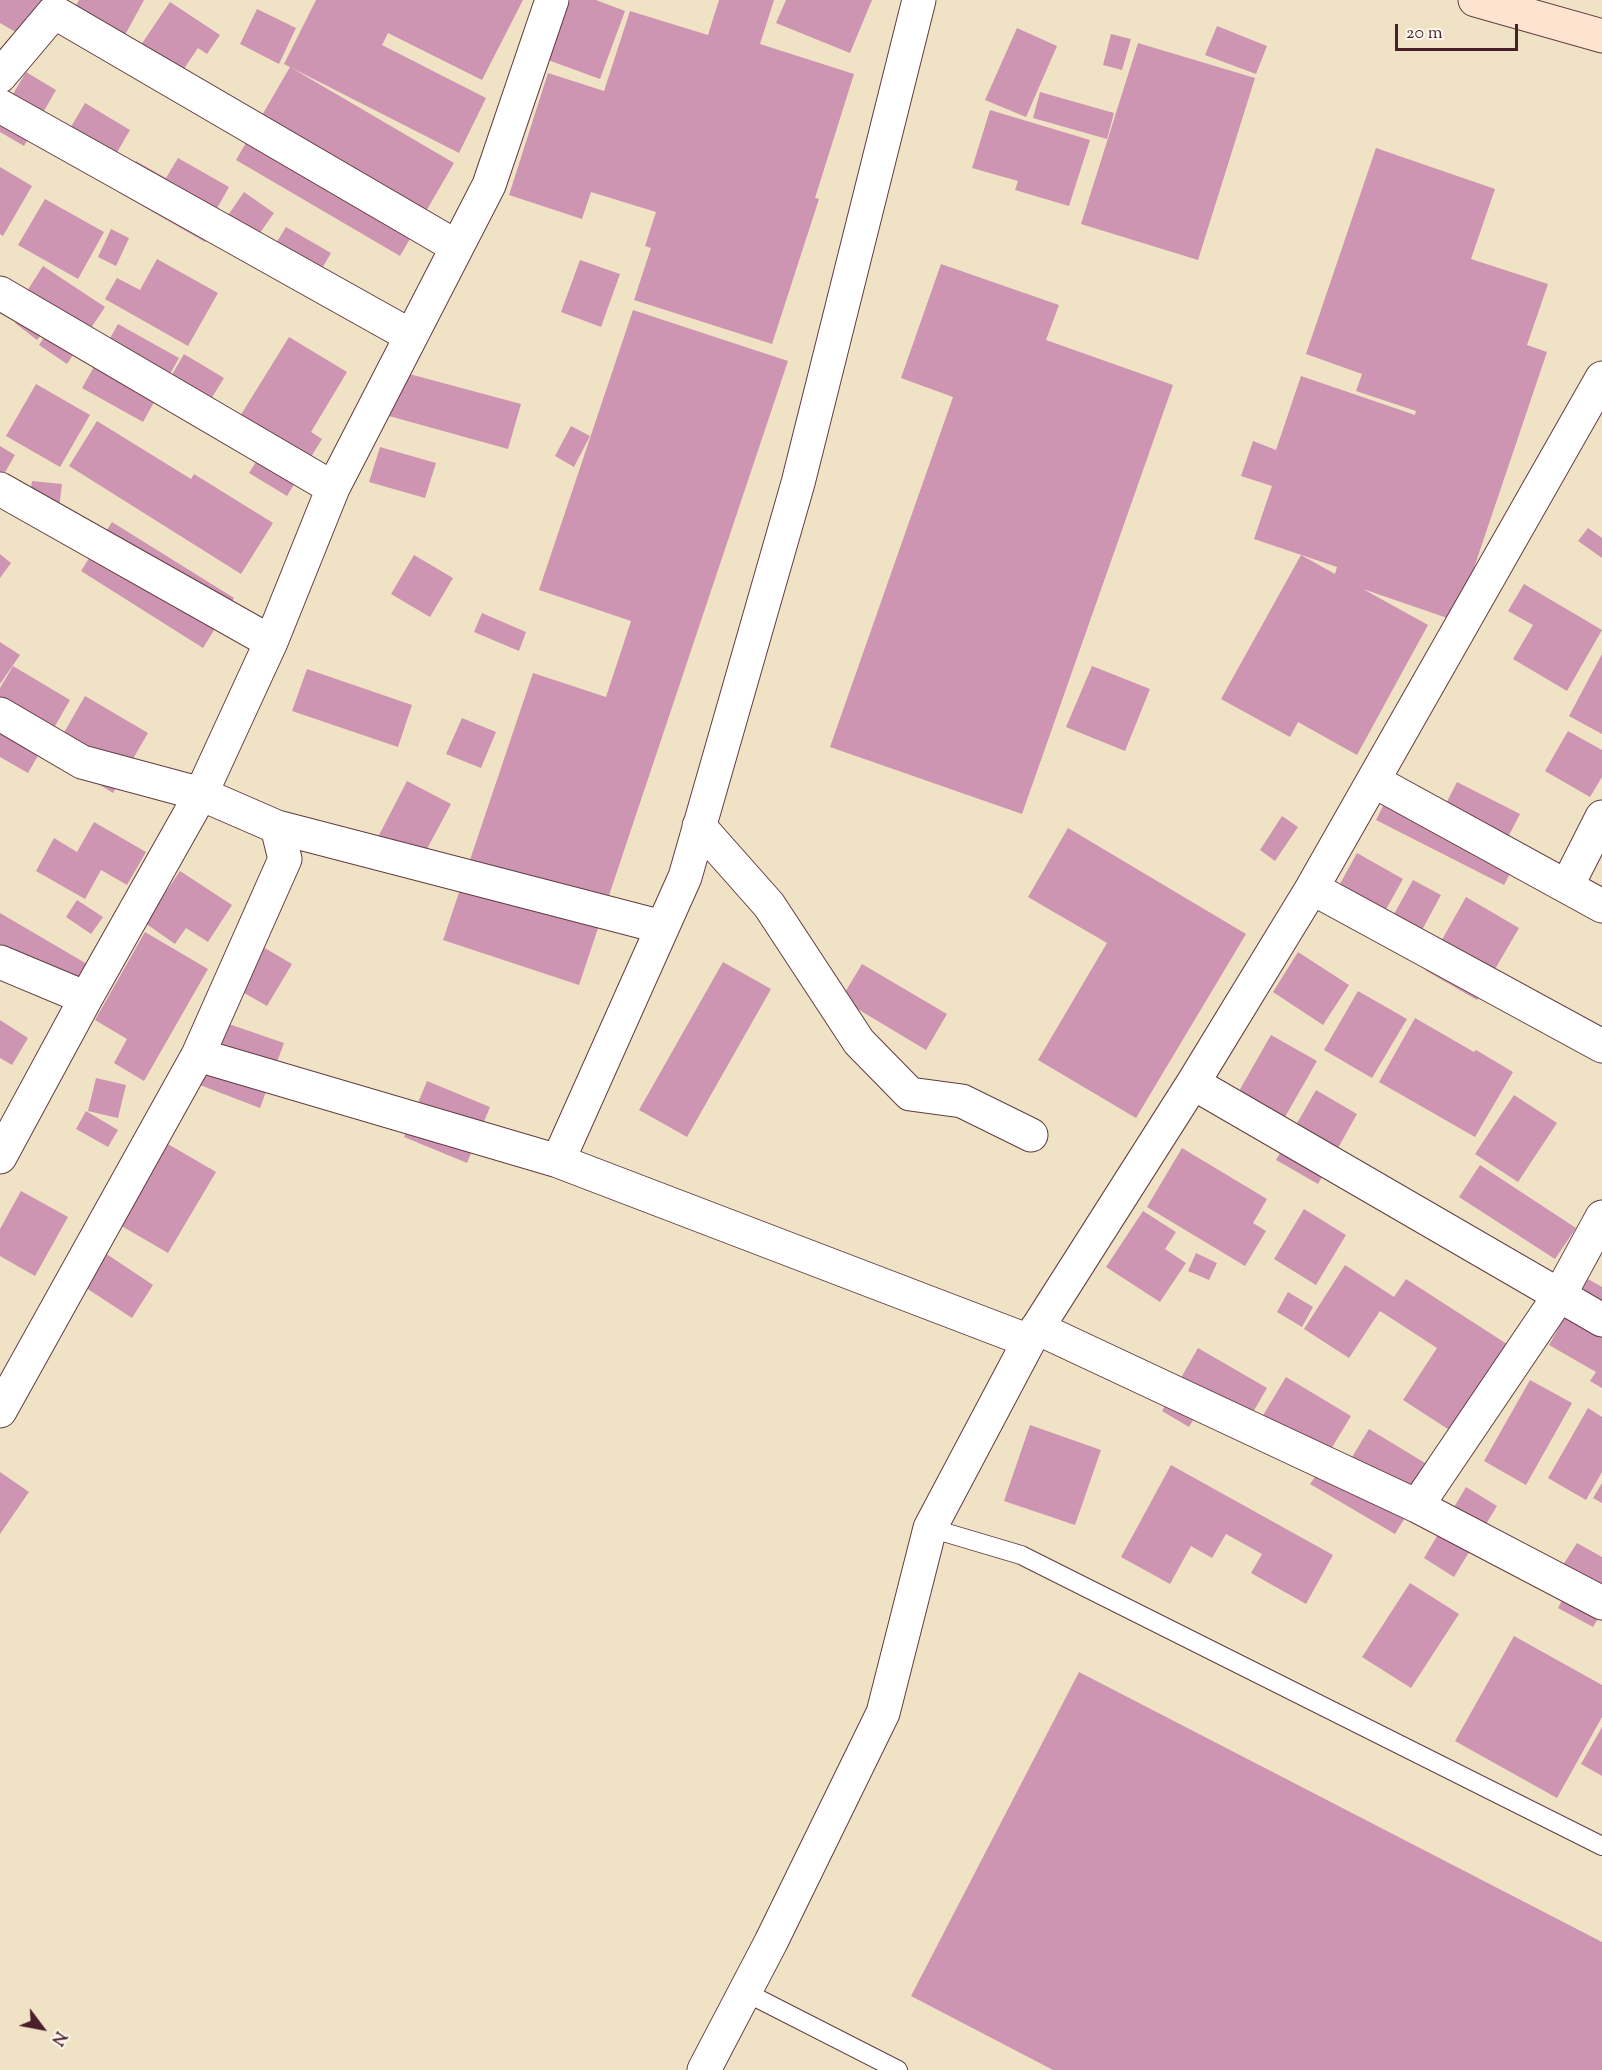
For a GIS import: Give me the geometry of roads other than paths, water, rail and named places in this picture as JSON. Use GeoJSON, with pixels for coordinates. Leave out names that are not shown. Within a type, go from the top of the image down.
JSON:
{"type":"FeatureCollection","features":[{"type":"Feature","properties":{"kind":"street"},"geometry":{"type":"LineString","coordinates":[[0,1157],[201,794],[271,642],[333,488],[489,185],[552,0]]}},
{"type":"Feature","properties":{"kind":"street"},"geometry":{"type":"LineString","coordinates":[[558,1161],[684,877],[798,483],[920,0]]}},
{"type":"Feature","properties":{"kind":"street"},"geometry":{"type":"LineString","coordinates":[[1475,0],[1602,36]]}},
{"type":"Feature","properties":{"kind":"street"},"geometry":{"type":"LineString","coordinates":[[0,76],[54,12],[457,248]]}},
{"type":"Feature","properties":{"kind":"street"},"geometry":{"type":"LineString","coordinates":[[0,106],[411,336]]}},
{"type":"Feature","properties":{"kind":"street"},"geometry":{"type":"LineString","coordinates":[[0,293],[333,488]]}},
{"type":"Feature","properties":{"kind":"street"},"geometry":{"type":"LineString","coordinates":[[704,2070],[771,1942],[883,1713],[930,1528],[1033,1335],[1193,1083],[1312,888],[1602,378]]}},
{"type":"Feature","properties":{"kind":"street"},"geometry":{"type":"LineString","coordinates":[[0,489],[271,642]]}},
{"type":"Feature","properties":{"kind":"street"},"geometry":{"type":"LineString","coordinates":[[0,714],[82,762],[201,794],[277,827],[662,927]]}},
{"type":"Feature","properties":{"kind":"street"},"geometry":{"type":"LineString","coordinates":[[1374,781],[1602,906]]}},
{"type":"Feature","properties":{"kind":"street"},"geometry":{"type":"LineString","coordinates":[[1567,886],[1602,817]]}},
{"type":"Feature","properties":{"kind":"street"},"geometry":{"type":"LineString","coordinates":[[699,825],[769,905],[859,1042],[910,1094],[962,1101],[1031,1135]]}},
{"type":"Feature","properties":{"kind":"street"},"geometry":{"type":"LineString","coordinates":[[0,1411],[198,1055],[285,859],[277,827]]}},
{"type":"Feature","properties":{"kind":"street"},"geometry":{"type":"LineString","coordinates":[[1312,888],[1602,1046]]}},
{"type":"Feature","properties":{"kind":"street"},"geometry":{"type":"LineString","coordinates":[[0,962],[86,998]]}},
{"type":"Feature","properties":{"kind":"street"},"geometry":{"type":"LineString","coordinates":[[198,1055],[558,1161],[1033,1335],[1417,1506],[1602,1603]]}},
{"type":"Feature","properties":{"kind":"street"},"geometry":{"type":"LineString","coordinates":[[1193,1083],[1602,1320]]}},
{"type":"Feature","properties":{"kind":"street"},"geometry":{"type":"LineString","coordinates":[[1417,1506],[1559,1296],[1602,1217]]}},
{"type":"Feature","properties":{"kind":"lane"},"geometry":{"type":"LineString","coordinates":[[930,1528],[1022,1555],[1602,1846]]}},
{"type":"Feature","properties":{"kind":"lane"},"geometry":{"type":"LineString","coordinates":[[745,1992],[898,2070]]}}]}
